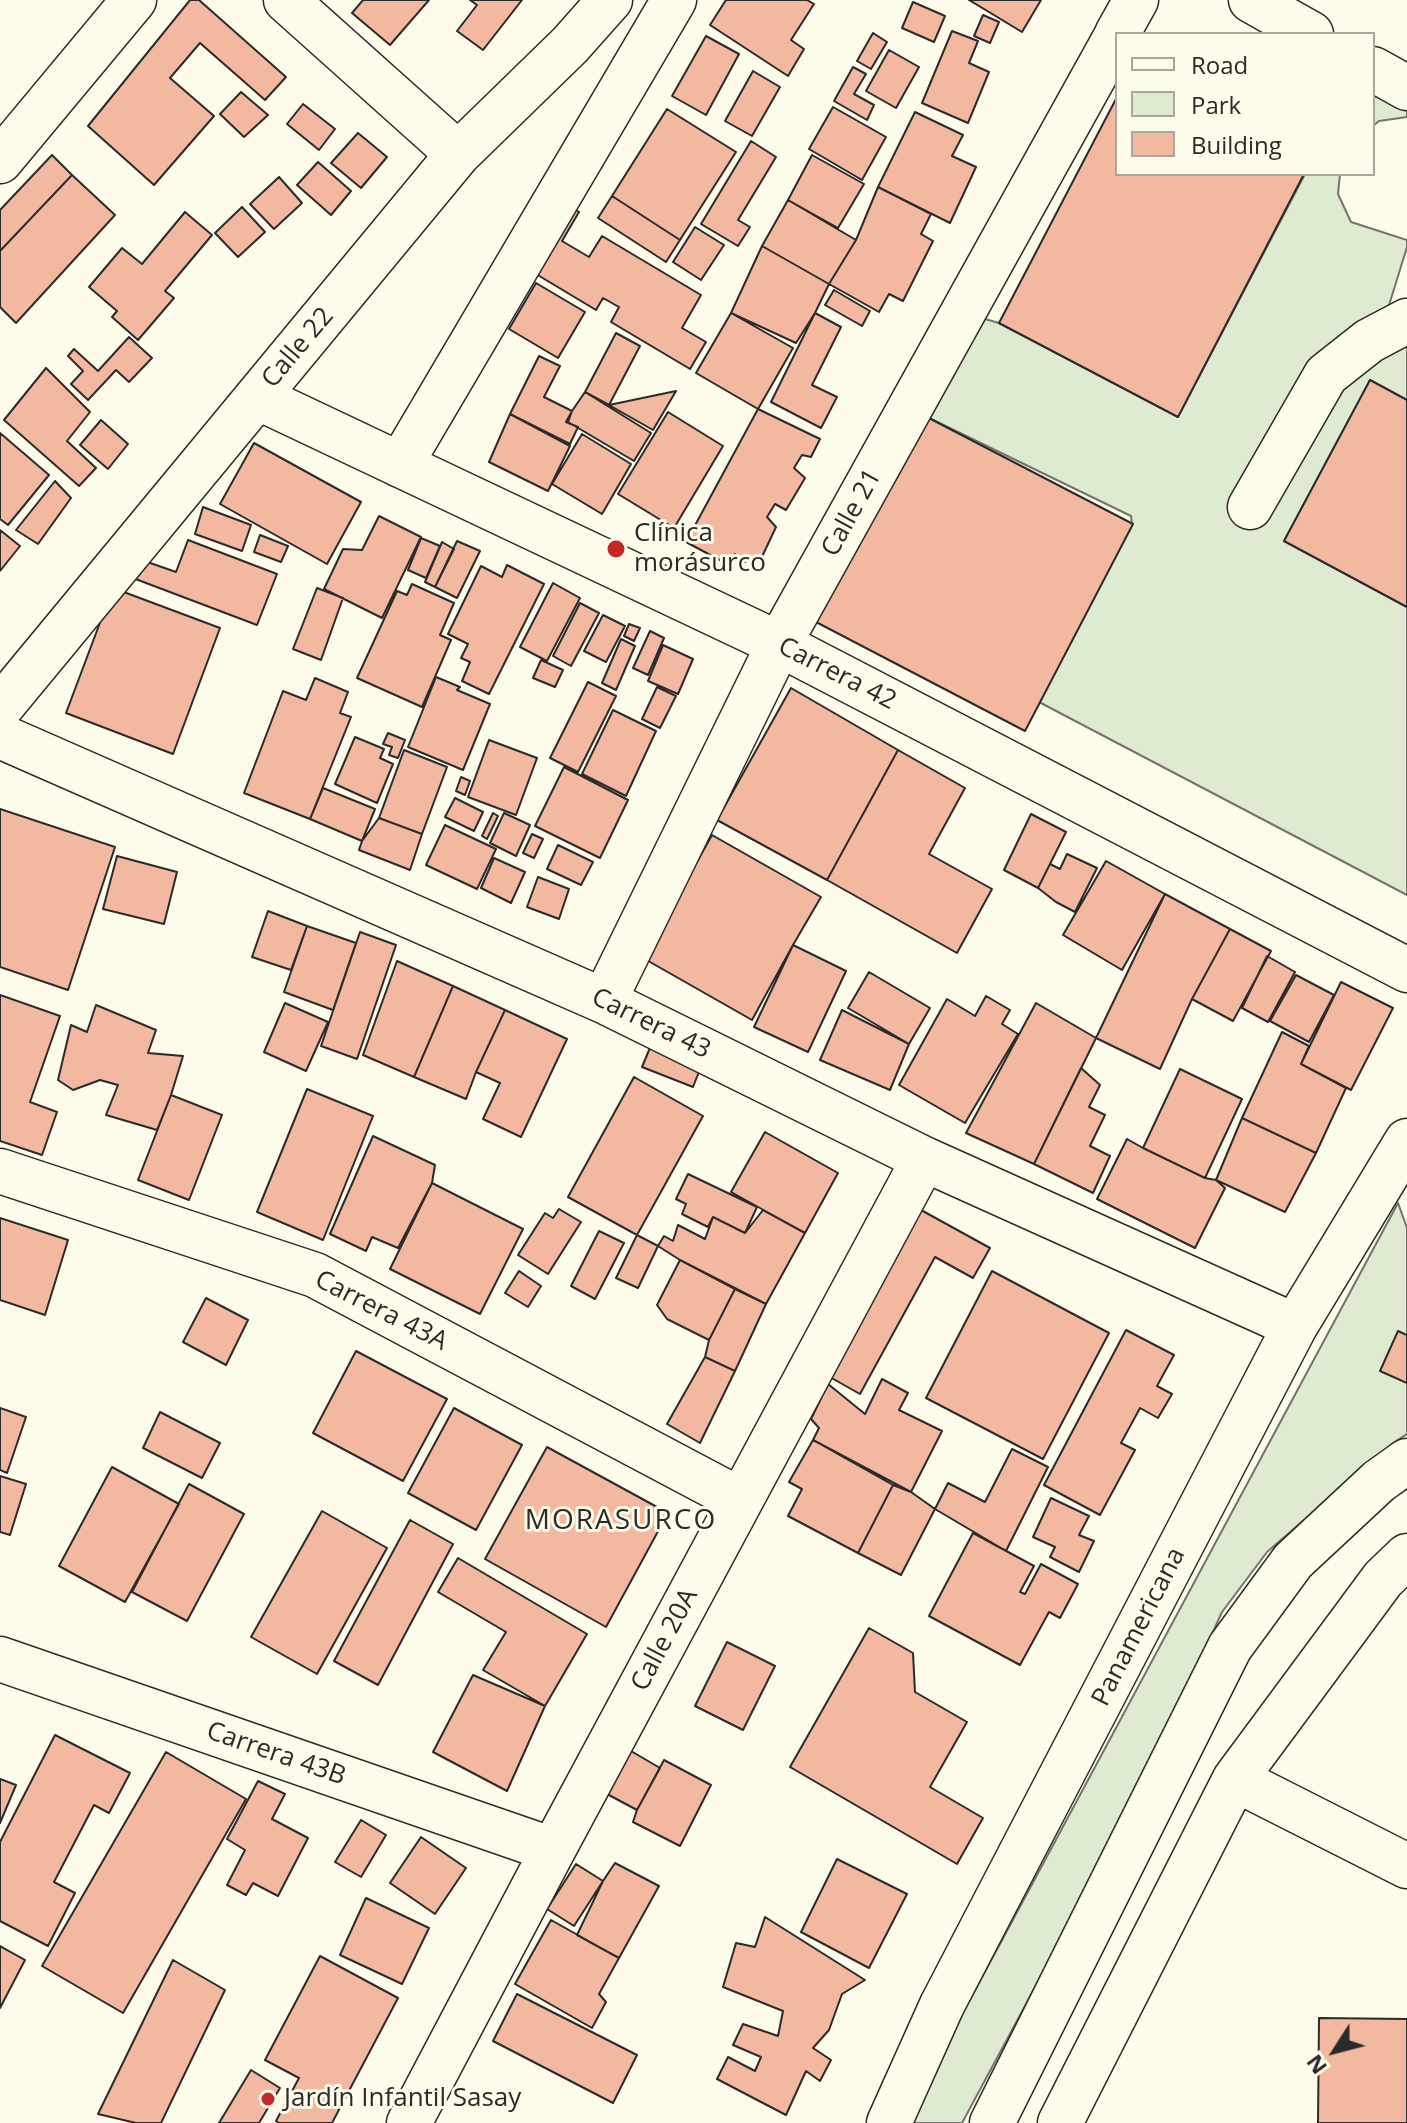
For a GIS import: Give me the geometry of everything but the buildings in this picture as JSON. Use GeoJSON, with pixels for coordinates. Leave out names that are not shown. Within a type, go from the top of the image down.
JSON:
{"type":"FeatureCollection","features":[{"type":"Feature","properties":{"kind":"street"},"geometry":{"type":"LineString","coordinates":[[0,161],[134,0]]}},
{"type":"Feature","properties":{"kind":"street"},"geometry":{"type":"LineString","coordinates":[[286,0],[458,154]]}},
{"type":"Feature","properties":{"kind":"street","name":"Calle 22"},"geometry":{"type":"LineString","coordinates":[[0,708],[458,154],[570,45],[610,0]]}},
{"type":"Feature","properties":{"kind":"street"},"geometry":{"type":"LineString","coordinates":[[400,465],[674,0]]}},
{"type":"Feature","properties":{"kind":"street","name":"Calle 21"},"geometry":{"type":"LineString","coordinates":[[1118,32],[1136,0]]}},
{"type":"Feature","properties":{"kind":"street"},"geometry":{"type":"LineString","coordinates":[[1251,0],[1307,32]]}},
{"type":"Feature","properties":{"kind":"street","name":"Calle 21"},"geometry":{"type":"LineString","coordinates":[[604,1001],[779,644],[1115,38]]}},
{"type":"Feature","properties":{"kind":"street"},"geometry":{"type":"LineString","coordinates":[[1375,70],[1407,88]]}},
{"type":"Feature","properties":{"kind":"street"},"geometry":{"type":"LineString","coordinates":[[1250,507],[1326,375],[1369,341],[1407,321]]}},
{"type":"Feature","properties":{"kind":"street","name":"Carrera 42"},"geometry":{"type":"LineString","coordinates":[[257,397],[779,644],[1407,970]]}},
{"type":"Feature","properties":{"kind":"street","name":"Carrera 43"},"geometry":{"type":"LineString","coordinates":[[0,736],[604,1001],[924,1159],[1295,1326]]}},
{"type":"Feature","properties":{"kind":"street","name":"Panamericana"},"geometry":{"type":"LineString","coordinates":[[889,2123],[942,2005],[1295,1326],[1407,1141]]}},
{"type":"Feature","properties":{"kind":"street","name":"Calle 20A"},"geometry":{"type":"LineString","coordinates":[[409,2123],[924,1159]]}},
{"type":"Feature","properties":{"kind":"street","name":"Carrera 43A"},"geometry":{"type":"LineString","coordinates":[[0,1171],[315,1275],[740,1500]]}},
{"type":"Feature","properties":{"kind":"street"},"geometry":{"type":"LineString","coordinates":[[992,2123],[1230,1647],[1293,1561],[1379,1481],[1407,1461]]}},
{"type":"Feature","properties":{"kind":"street"},"geometry":{"type":"LineString","coordinates":[[1060,2123],[1235,1779],[1383,1579],[1407,1556]]}},
{"type":"Feature","properties":{"kind":"street","name":"Carrera 43B"},"geometry":{"type":"LineString","coordinates":[[0,1659],[553,1850]]}},
{"type":"Feature","properties":{"kind":"street"},"geometry":{"type":"LineString","coordinates":[[1235,1779],[1407,1866]]}},
{"type":"Feature","properties":{"kind":"street"},"geometry":{"type":"LineString","coordinates":[[1027,2054],[1083,2082]]}},
{"type":"Feature","properties":{"kind":"green space"},"geometry":{"type":"Polygon","coordinates":[[[1375,96],[1407,111],[1407,117],[1375,124],[1375,96]]]}},
{"type":"Feature","properties":{"kind":"green space"},"geometry":{"type":"Polygon","coordinates":[[[1304,176],[1340,176],[1338,194],[1351,222],[1407,240],[1386,315],[1407,309],[1407,400],[1370,380],[1284,541],[1407,607],[1407,895],[1039,702],[1132,525],[1131,516],[923,415],[971,315],[999,323],[1178,417],[1304,176]]]}},
{"type":"Feature","properties":{"kind":"green space"},"geometry":{"type":"Polygon","coordinates":[[[1398,1203],[1407,1228],[1407,1434],[1267,1552],[1222,1612],[1139,1794],[962,2123],[909,2123],[936,2063],[1398,1203]]]}},
{"type":"Feature","properties":{"kind":"place","name":"Clínica morásurco"},"geometry":{"type":"Point","coordinates":[616,549]}},
{"type":"Feature","properties":{"kind":"place","name":"Jardín Infantil Sasay"},"geometry":{"type":"Point","coordinates":[268,2099]}},
{"type":"Feature","properties":{"kind":"district","name":"MORASURCO"},"geometry":{"type":"Point","coordinates":[621,1521]}}]}
